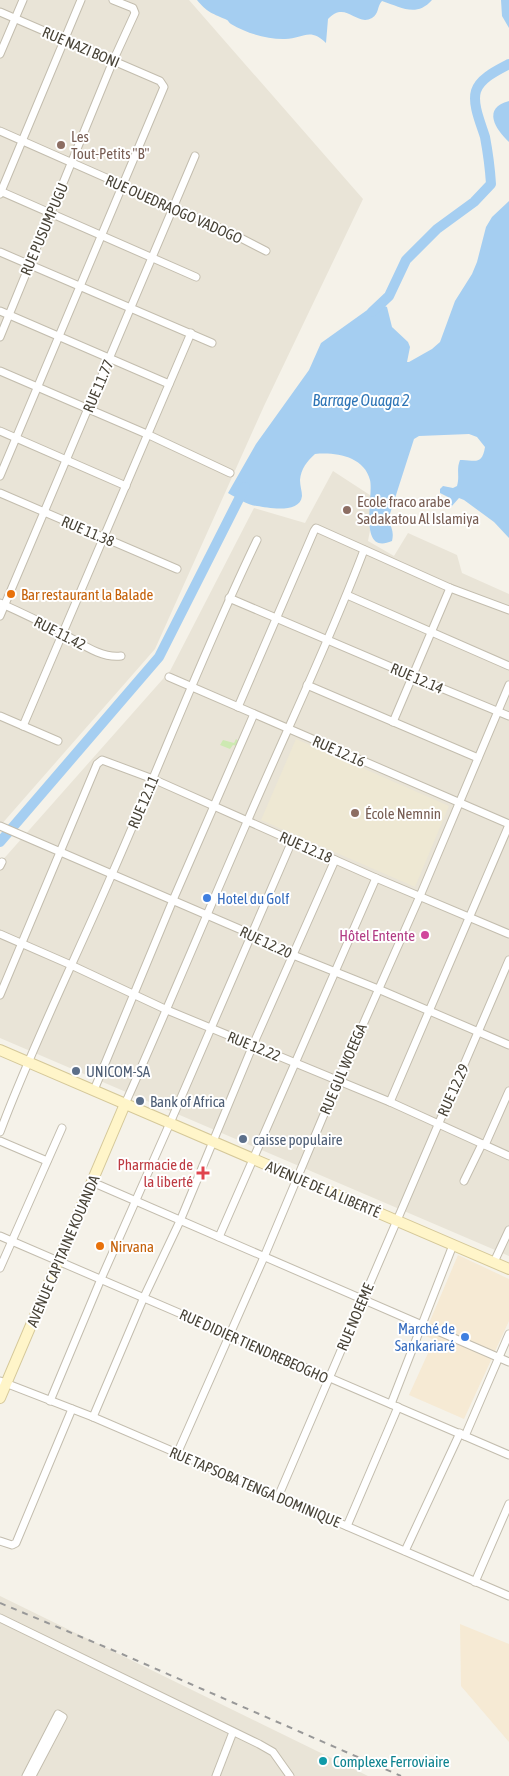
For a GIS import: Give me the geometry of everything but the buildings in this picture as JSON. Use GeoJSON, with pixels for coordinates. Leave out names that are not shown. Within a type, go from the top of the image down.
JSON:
{"type":"FeatureCollection","features":[{"type":"Feature","properties":{"kind":"main road","name":"AVENUE DE LA LIBERTÉ"},"geometry":{"type":"LineString","coordinates":[[0,1050],[509,1268]]}},
{"type":"Feature","properties":{"kind":"main road","name":"AVENUE CAPITAINE KOUANDA"},"geometry":{"type":"LineString","coordinates":[[0,1398],[3,1382],[58,1261],[125,1104]]}},
{"type":"Feature","properties":{"kind":"street"},"geometry":{"type":"LineString","coordinates":[[0,54],[23,0]]}},
{"type":"Feature","properties":{"kind":"street"},"geometry":{"type":"LineString","coordinates":[[81,0],[0,192],[196,276]]}},
{"type":"Feature","properties":{"kind":"street","name":"RUE PUSUMPUGU"},"geometry":{"type":"LineString","coordinates":[[0,337],[113,61],[135,13],[134,9],[113,0]]}},
{"type":"Feature","properties":{"kind":"street","name":"RUE NAZI BONI"},"geometry":{"type":"LineString","coordinates":[[0,12],[162,82],[164,87],[122,185]]}},
{"type":"Feature","properties":{"kind":"street","name":"RUE OUEDRAOGO VADOGO"},"geometry":{"type":"LineString","coordinates":[[0,131],[174,207],[266,251]]}},
{"type":"Feature","properties":{"kind":"street","name":"RUE 11.77"},"geometry":{"type":"LineString","coordinates":[[0,616],[2,604],[44,512],[195,156]]}},
{"type":"Feature","properties":{"kind":"street"},"geometry":{"type":"LineString","coordinates":[[0,476],[122,185]]}},
{"type":"Feature","properties":{"kind":"street"},"geometry":{"type":"LineString","coordinates":[[0,252],[132,307],[212,343]]}},
{"type":"Feature","properties":{"kind":"street"},"geometry":{"type":"LineString","coordinates":[[0,311],[169,384]]}},
{"type":"Feature","properties":{"kind":"street"},"geometry":{"type":"LineString","coordinates":[[23,726],[191,333]]}},
{"type":"Feature","properties":{"kind":"street"},"geometry":{"type":"LineString","coordinates":[[0,371],[149,435],[230,473]]}},
{"type":"Feature","properties":{"kind":"street"},"geometry":{"type":"LineString","coordinates":[[0,431],[126,486]]}},
{"type":"Feature","properties":{"kind":"street","name":"RUE 11.38"},"geometry":{"type":"LineString","coordinates":[[0,493],[177,569]]}},
{"type":"Feature","properties":{"kind":"street"},"geometry":{"type":"LineString","coordinates":[[238,707],[315,529],[318,528],[450,588],[509,610]]}},
{"type":"Feature","properties":{"kind":"street","name":"RUE 12.11"},"geometry":{"type":"LineString","coordinates":[[0,1132],[28,1062],[112,874],[229,598],[257,540]]}},
{"type":"Feature","properties":{"kind":"street"},"geometry":{"type":"LineString","coordinates":[[125,1104],[247,821],[289,729],[326,639],[347,595],[364,550]]}},
{"type":"Feature","properties":{"kind":"street"},"geometry":{"type":"LineString","coordinates":[[393,722],[450,588]]}},
{"type":"Feature","properties":{"kind":"street"},"geometry":{"type":"LineString","coordinates":[[347,595],[509,666]]}},
{"type":"Feature","properties":{"kind":"street","name":"RUE 12.14"},"geometry":{"type":"LineString","coordinates":[[229,598],[509,716]]}},
{"type":"Feature","properties":{"kind":"street","name":"RUE 11.42"},"geometry":{"type":"LineString","coordinates":[[2,604],[90,648],[115,657],[121,656]]}},
{"type":"Feature","properties":{"kind":"street","name":"RUE 12.16"},"geometry":{"type":"LineString","coordinates":[[169,677],[509,825]]}},
{"type":"Feature","properties":{"kind":"street"},"geometry":{"type":"LineString","coordinates":[[307,685],[478,758]]}},
{"type":"Feature","properties":{"kind":"street","name":"RUE GUL WOEEGA"},"geometry":{"type":"LineString","coordinates":[[177,1454],[264,1257],[338,1080],[420,896],[458,802],[509,685]]}},
{"type":"Feature","properties":{"kind":"street"},"geometry":{"type":"LineString","coordinates":[[94,1090],[254,714]]}},
{"type":"Feature","properties":{"kind":"street"},"geometry":{"type":"LineString","coordinates":[[0,716],[58,741]]}},
{"type":"Feature","properties":{"kind":"street","name":"RUE 12.18"},"geometry":{"type":"LineString","coordinates":[[61,852],[97,764],[102,760],[152,779],[376,878],[509,934]]}},
{"type":"Feature","properties":{"kind":"street"},"geometry":{"type":"LineString","coordinates":[[390,1102],[509,825]]}},
{"type":"Feature","properties":{"kind":"street","name":"RUE 12.20"},"geometry":{"type":"LineString","coordinates":[[0,826],[174,900],[293,955],[509,1045]]}},
{"type":"Feature","properties":{"kind":"street"},"geometry":{"type":"LineString","coordinates":[[50,1400],[292,841]]}},
{"type":"Feature","properties":{"kind":"street"},"geometry":{"type":"LineString","coordinates":[[0,995],[61,852]]}},
{"type":"Feature","properties":{"kind":"street"},"geometry":{"type":"LineString","coordinates":[[92,1417],[144,1297],[180,1221],[212,1141],[335,860]]}},
{"type":"Feature","properties":{"kind":"street"},"geometry":{"type":"LineString","coordinates":[[219,1237],[376,878]]}},
{"type":"Feature","properties":{"kind":"street","name":"RUE 12.22"},"geometry":{"type":"LineString","coordinates":[[0,934],[167,1010],[390,1102],[509,1156]]}},
{"type":"Feature","properties":{"kind":"street","name":"RUE 12.29"},"geometry":{"type":"LineString","coordinates":[[396,1220],[509,960]]}},
{"type":"Feature","properties":{"kind":"street"},"geometry":{"type":"LineString","coordinates":[[464,1181],[484,1145],[509,1091]]}},
{"type":"Feature","properties":{"kind":"street"},"geometry":{"type":"LineString","coordinates":[[0,1108],[8,1112]]}},
{"type":"Feature","properties":{"kind":"street"},"geometry":{"type":"LineString","coordinates":[[0,1268],[62,1128]]}},
{"type":"Feature","properties":{"kind":"street"},"geometry":{"type":"LineString","coordinates":[[0,1141],[47,1161]]}},
{"type":"Feature","properties":{"kind":"street"},"geometry":{"type":"LineString","coordinates":[[92,1182],[422,1325]]}},
{"type":"Feature","properties":{"kind":"street","name":"RUE NOEEME"},"geometry":{"type":"LineString","coordinates":[[278,1497],[396,1220]]}},
{"type":"Feature","properties":{"kind":"street"},"geometry":{"type":"LineString","coordinates":[[494,1262],[509,1230]]}},
{"type":"Feature","properties":{"kind":"street","name":"RUE DIDIER TIENDREBEOGHO"},"geometry":{"type":"LineString","coordinates":[[0,1236],[144,1297],[328,1379],[509,1455]]}},
{"type":"Feature","properties":{"kind":"street"},"geometry":{"type":"LineString","coordinates":[[391,1404],[453,1245]]}},
{"type":"Feature","properties":{"kind":"street"},"geometry":{"type":"LineString","coordinates":[[432,1329],[509,1362]]}},
{"type":"Feature","properties":{"kind":"street"},"geometry":{"type":"LineString","coordinates":[[405,1551],[463,1435],[509,1334]]}},
{"type":"Feature","properties":{"kind":"street","name":"RUE TAPSOBA TENGA DOMINIQUE"},"geometry":{"type":"LineString","coordinates":[[3,1382],[92,1417],[509,1596]]}},
{"type":"Feature","properties":{"kind":"street"},"geometry":{"type":"LineString","coordinates":[[346,1526],[398,1407]]}},
{"type":"Feature","properties":{"kind":"street"},"geometry":{"type":"LineString","coordinates":[[0,1541],[16,1543],[72,1409]]}},
{"type":"Feature","properties":{"kind":"street"},"geometry":{"type":"LineString","coordinates":[[475,1582],[509,1504]]}},
{"type":"Feature","properties":{"kind":"street"},"geometry":{"type":"LineString","coordinates":[[0,1618],[273,1752],[290,1776]]}},
{"type":"Feature","properties":{"kind":"street"},"geometry":{"type":"LineString","coordinates":[[26,1776],[58,1714],[63,1717],[32,1776]]}},
{"type":"Feature","properties":{"kind":"street"},"geometry":{"type":"LineString","coordinates":[[216,1776],[233,1732]]}},
{"type":"Feature","properties":{"kind":"shaded area"},"geometry":{"type":"Polygon","coordinates":[[[0,0],[189,0],[363,199],[264,406],[155,649],[0,826],[0,0]]]}},
{"type":"Feature","properties":{"kind":"shaded area"},"geometry":{"type":"Polygon","coordinates":[[[333,471],[376,499],[368,541],[394,556],[408,533],[457,555],[462,573],[509,594],[509,1256],[0,1038],[0,863],[170,671],[254,508],[305,523],[333,471]]]}},
{"type":"Feature","properties":{"kind":"shaded area","name":"École Nemnin"},"geometry":{"type":"Polygon","coordinates":[[[296,739],[449,806],[415,887],[261,820],[296,739]]]}},
{"type":"Feature","properties":{"kind":"shaded area","name":"Marché de Sankariaré"},"geometry":{"type":"Polygon","coordinates":[[[458,1255],[509,1279],[509,1321],[464,1419],[409,1395],[434,1340],[424,1335],[458,1255]]]}},
{"type":"Feature","properties":{"kind":"shaded area"},"geometry":{"type":"Polygon","coordinates":[[[0,1596],[368,1776],[0,1776],[0,1596]]]}},
{"type":"Feature","properties":{"kind":"shaded area"},"geometry":{"type":"Polygon","coordinates":[[[460,1624],[509,1644],[509,1742],[461,1686],[460,1624]]]}},
{"type":"Feature","properties":{"kind":"green space"},"geometry":{"type":"Polygon","coordinates":[[[236,739],[240,742],[237,746],[233,745],[230,749],[220,745],[223,740],[234,743],[236,739]]]}},
{"type":"Feature","properties":{"kind":"water"},"geometry":{"type":"Polygon","coordinates":[[[197,0],[432,0],[420,9],[414,10],[408,10],[382,1],[374,16],[366,20],[346,13],[334,14],[328,19],[326,43],[315,35],[283,39],[263,37],[250,33],[210,12],[197,0]]]}},
{"type":"Feature","properties":{"kind":"water"},"geometry":{"type":"Polygon","coordinates":[[[501,0],[509,0],[509,28],[502,16],[501,0]]]}},
{"type":"Feature","properties":{"kind":"water"},"geometry":{"type":"Polygon","coordinates":[[[509,101],[509,142],[499,131],[493,114],[501,104],[509,101]]]}},
{"type":"Feature","properties":{"kind":"water","name":"Barrage Ouaga 2"},"geometry":{"type":"Polygon","coordinates":[[[509,201],[509,538],[494,522],[464,500],[459,498],[451,507],[446,506],[448,497],[440,493],[440,489],[443,486],[453,488],[457,486],[460,460],[476,461],[484,453],[485,447],[477,437],[469,434],[419,436],[414,439],[388,520],[393,535],[392,541],[381,543],[374,540],[369,522],[370,480],[362,466],[348,457],[315,454],[307,462],[302,472],[300,480],[302,496],[300,502],[290,508],[253,505],[228,493],[256,444],[309,370],[321,343],[377,303],[387,307],[392,327],[408,342],[410,347],[407,362],[432,349],[440,342],[455,301],[472,274],[477,262],[486,227],[492,217],[509,201]]]}},
{"type":"Feature","properties":{"kind":"waterway"},"geometry":{"type":"LineString","coordinates":[[372,312],[389,296],[406,260],[437,229],[474,202],[491,184],[485,137],[475,96],[478,86],[485,78],[509,64]]}},
{"type":"Feature","properties":{"kind":"waterway"},"geometry":{"type":"LineString","coordinates":[[0,842],[159,657],[245,487]]}},
{"type":"Feature","properties":{"kind":"railway"},"geometry":{"type":"LineString","coordinates":[[0,1603],[401,1776]]}},
{"type":"Feature","properties":{"kind":"place","name":"Les Tout-Petits \"B\""},"geometry":{"type":"Point","coordinates":[61,145]}},
{"type":"Feature","properties":{"kind":"place","name":"Ecole fraco arabe Sadakatou Al Islamiya"},"geometry":{"type":"Point","coordinates":[347,510]}},
{"type":"Feature","properties":{"kind":"place","name":"Bar restaurant la Balade"},"geometry":{"type":"Point","coordinates":[11,594]}},
{"type":"Feature","properties":{"kind":"place","name":"École Nemnin"},"geometry":{"type":"Point","coordinates":[355,813]}},
{"type":"Feature","properties":{"kind":"place","name":"Hotel du Golf"},"geometry":{"type":"Point","coordinates":[207,898]}},
{"type":"Feature","properties":{"kind":"place","name":"Hôtel Entente"},"geometry":{"type":"Point","coordinates":[425,935]}},
{"type":"Feature","properties":{"kind":"place","name":"UNICOM-SA"},"geometry":{"type":"Point","coordinates":[76,1071]}},
{"type":"Feature","properties":{"kind":"place","name":"Bank of Africa"},"geometry":{"type":"Point","coordinates":[140,1101]}},
{"type":"Feature","properties":{"kind":"place","name":"caisse populaire"},"geometry":{"type":"Point","coordinates":[243,1139]}},
{"type":"Feature","properties":{"kind":"place","name":"Pharmacie de la liberté"},"geometry":{"type":"Point","coordinates":[203,1173]}},
{"type":"Feature","properties":{"kind":"place","name":"Nirvana"},"geometry":{"type":"Point","coordinates":[100,1246]}},
{"type":"Feature","properties":{"kind":"place","name":"Marché de Sankariaré"},"geometry":{"type":"Point","coordinates":[465,1337]}},
{"type":"Feature","properties":{"kind":"place","name":"Complexe Ferroviaire"},"geometry":{"type":"Point","coordinates":[323,1761]}}]}
